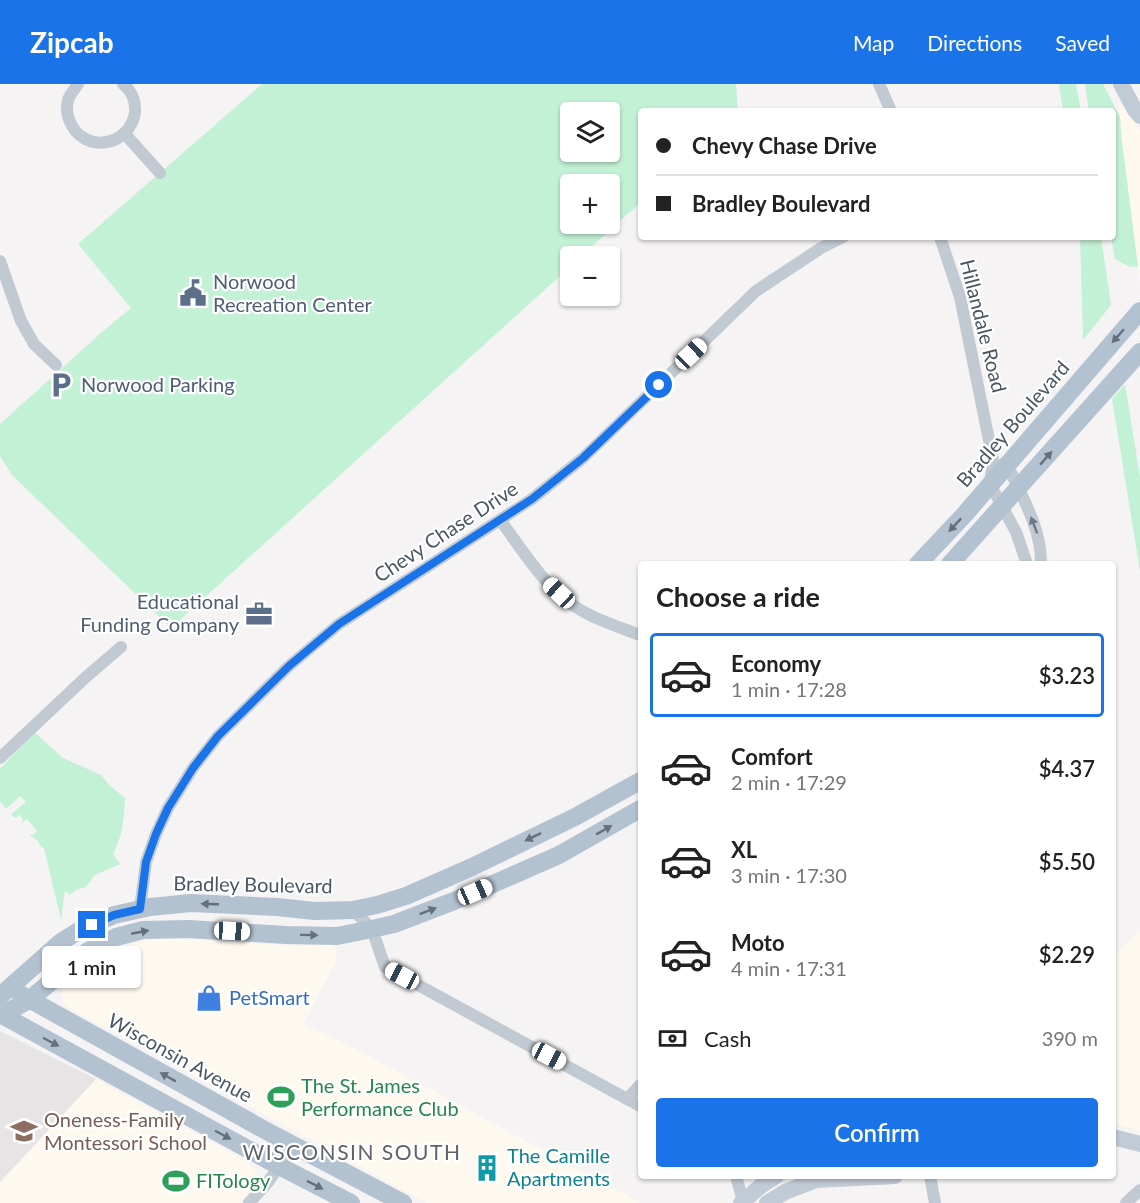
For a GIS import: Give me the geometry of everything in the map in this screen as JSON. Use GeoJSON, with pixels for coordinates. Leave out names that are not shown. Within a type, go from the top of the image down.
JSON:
{"type":"FeatureCollection","features":[{"type":"Feature","properties":{"kind":"main road","name":"Bradley Boulevard"},"geometry":{"type":"LineString","coordinates":[[921,561],[990,484],[1000,462],[1140,311]]}},
{"type":"Feature","properties":{"kind":"main road"},"geometry":{"type":"LineString","coordinates":[[953,561],[1140,352]]}},
{"type":"Feature","properties":{"kind":"main road","name":"Bradley Boulevard"},"geometry":{"type":"LineString","coordinates":[[3,989],[61,942],[80,930],[114,915],[150,907],[191,903],[352,910],[406,896],[542,833],[638,782]]}},
{"type":"Feature","properties":{"kind":"main road"},"geometry":{"type":"LineString","coordinates":[[1,1015],[29,1000],[88,951],[116,938],[143,930],[189,929],[337,936],[372,930],[454,901],[548,860],[638,810]]}},
{"type":"Feature","properties":{"kind":"main road"},"geometry":{"type":"LineString","coordinates":[[372,930],[381,915],[406,896]]}},
{"type":"Feature","properties":{"kind":"main road","name":"Wisconsin Avenue"},"geometry":{"type":"LineString","coordinates":[[3,989],[29,1000],[403,1203]]}},
{"type":"Feature","properties":{"kind":"main road"},"geometry":{"type":"LineString","coordinates":[[1,1015],[351,1203]]}},
{"type":"Feature","properties":{"kind":"street"},"geometry":{"type":"LineString","coordinates":[[78,84],[68,98],[67,117],[82,138],[97,143],[126,142],[137,147]]}},
{"type":"Feature","properties":{"kind":"street"},"geometry":{"type":"LineString","coordinates":[[879,84],[890,108]]}},
{"type":"Feature","properties":{"kind":"street"},"geometry":{"type":"LineString","coordinates":[[1121,84],[1140,116]]}},
{"type":"Feature","properties":{"kind":"street"},"geometry":{"type":"LineString","coordinates":[[111,141],[124,134],[133,122],[134,100],[129,86]]}},
{"type":"Feature","properties":{"kind":"street"},"geometry":{"type":"LineString","coordinates":[[124,134],[160,173]]}},
{"type":"Feature","properties":{"kind":"street","name":"Chevy Chase Drive"},"geometry":{"type":"LineString","coordinates":[[140,909],[146,862],[168,808],[193,768],[218,736],[289,666],[339,624],[532,499],[583,458],[756,291],[837,240]]}},
{"type":"Feature","properties":{"kind":"street","name":"Hillandale Road"},"geometry":{"type":"LineString","coordinates":[[941,240],[960,297],[1000,462],[1018,489],[1036,530],[1041,561]]}},
{"type":"Feature","properties":{"kind":"street"},"geometry":{"type":"LineString","coordinates":[[0,261],[21,321],[34,344],[56,365]]}},
{"type":"Feature","properties":{"kind":"street"},"geometry":{"type":"LineString","coordinates":[[990,484],[1016,532],[1026,561]]}},
{"type":"Feature","properties":{"kind":"street"},"geometry":{"type":"LineString","coordinates":[[500,520],[548,583],[570,604],[585,613],[638,634]]}},
{"type":"Feature","properties":{"kind":"street"},"geometry":{"type":"LineString","coordinates":[[0,758],[121,647]]}},
{"type":"Feature","properties":{"kind":"street","name":"Bradley Boulevard"},"geometry":{"type":"LineString","coordinates":[[352,910],[372,930]]}},
{"type":"Feature","properties":{"kind":"street"},"geometry":{"type":"LineString","coordinates":[[372,930],[385,967],[638,1105]]}},
{"type":"Feature","properties":{"kind":"street"},"geometry":{"type":"LineString","coordinates":[[627,1099],[638,1088]]}},
{"type":"Feature","properties":{"kind":"street"},"geometry":{"type":"LineString","coordinates":[[1116,1138],[1140,1144]]}},
{"type":"Feature","properties":{"kind":"street"},"geometry":{"type":"LineString","coordinates":[[249,1203],[268,1182],[294,1145]]}},
{"type":"Feature","properties":{"kind":"street"},"geometry":{"type":"LineString","coordinates":[[737,1179],[742,1202],[771,1179]]}},
{"type":"Feature","properties":{"kind":"street"},"geometry":{"type":"LineString","coordinates":[[762,1185],[766,1203],[785,1192],[816,1180],[836,1179]]}},
{"type":"Feature","properties":{"kind":"street"},"geometry":{"type":"LineString","coordinates":[[931,1179],[935,1203]]}},
{"type":"Feature","properties":{"kind":"street"},"geometry":{"type":"LineString","coordinates":[[1126,1203],[1140,1190]]}},
{"type":"Feature","properties":{"kind":"shaded area"},"geometry":{"type":"Polygon","coordinates":[[[1119,101],[1140,131],[1140,284],[1121,134],[1119,101]]]}},
{"type":"Feature","properties":{"kind":"shaded area"},"geometry":{"type":"Polygon","coordinates":[[[1140,930],[1140,1131],[1116,1124],[1116,954],[1140,930]]]}},
{"type":"Feature","properties":{"kind":"shaded area"},"geometry":{"type":"Polygon","coordinates":[[[157,939],[298,946],[333,945],[336,948],[336,962],[303,1024],[350,1046],[640,1203],[427,1203],[86,1017],[67,1006],[63,1001],[62,987],[74,972],[109,951],[157,939]]]}},
{"type":"Feature","properties":{"kind":"shaded area","name":"Oneness-Family Montessori School"},"geometry":{"type":"Polygon","coordinates":[[[0,1031],[96,1079],[0,1182],[0,1031]]]}},
{"type":"Feature","properties":{"kind":"shaded area"},"geometry":{"type":"Polygon","coordinates":[[[96,1079],[249,1163],[256,1174],[252,1189],[240,1203],[0,1203],[0,1182],[96,1079]]]}},
{"type":"Feature","properties":{"kind":"green space"},"geometry":{"type":"Polygon","coordinates":[[[262,84],[736,84],[738,108],[638,108],[638,205],[620,221],[620,174],[560,174],[560,234],[605,234],[592,246],[560,246],[560,276],[171,628],[12,475],[0,456],[0,424],[131,308],[78,244],[262,84]]]}},
{"type":"Feature","properties":{"kind":"green space"},"geometry":{"type":"Polygon","coordinates":[[[1059,84],[1076,84],[1080,108],[1063,108],[1059,84]]]}},
{"type":"Feature","properties":{"kind":"green space"},"geometry":{"type":"Polygon","coordinates":[[[1085,84],[1103,84],[1115,108],[1089,108],[1085,84]]]}},
{"type":"Feature","properties":{"kind":"green space"},"geometry":{"type":"Polygon","coordinates":[[[1116,109],[1120,117],[1138,267],[1128,266],[1115,259],[1112,240],[1116,240],[1116,109]]]}},
{"type":"Feature","properties":{"kind":"green space"},"geometry":{"type":"Polygon","coordinates":[[[1080,240],[1101,240],[1111,305],[1083,340],[1080,240]]]}},
{"type":"Feature","properties":{"kind":"green space"},"geometry":{"type":"Polygon","coordinates":[[[1125,384],[1140,477],[1140,571],[1112,399],[1125,384]]]}},
{"type":"Feature","properties":{"kind":"green space"},"geometry":{"type":"Polygon","coordinates":[[[34,732],[63,758],[101,775],[125,798],[122,827],[113,854],[120,864],[95,875],[86,887],[70,895],[65,891],[61,920],[44,848],[30,835],[37,831],[27,819],[20,824],[23,820],[20,815],[15,818],[11,814],[26,802],[20,796],[6,809],[0,801],[0,769],[34,732]]]}},
{"type":"Feature","properties":{"kind":"place","name":"Norwood Recreation Center"},"geometry":{"type":"Point","coordinates":[193,293]}},
{"type":"Feature","properties":{"kind":"place","name":"Norwood Parking"},"geometry":{"type":"Point","coordinates":[61,385]}},
{"type":"Feature","properties":{"kind":"place","name":"Educational Funding Company"},"geometry":{"type":"Point","coordinates":[259,614]}},
{"type":"Feature","properties":{"kind":"place","name":"PetSmart"},"geometry":{"type":"Point","coordinates":[209,998]}},
{"type":"Feature","properties":{"kind":"place","name":"The St. James Performance Club"},"geometry":{"type":"Point","coordinates":[281,1097]}},
{"type":"Feature","properties":{"kind":"place","name":"Oneness-Family Montessori School"},"geometry":{"type":"Point","coordinates":[24,1131]}},
{"type":"Feature","properties":{"kind":"place","name":"The Camille Apartments"},"geometry":{"type":"Point","coordinates":[487,1168]}},
{"type":"Feature","properties":{"kind":"place","name":"FITology"},"geometry":{"type":"Point","coordinates":[176,1181]}},
{"type":"Feature","properties":{"kind":"district","name":"WISCONSIN SOUTH"},"geometry":{"type":"Point","coordinates":[352,1153]}},
{"type":"Feature","properties":{"kind":"route"},"geometry":{"type":"LineString","coordinates":[[92,925],[114,915],[140,909],[146,862],[168,808],[193,768],[218,736],[289,666],[339,624],[532,499],[583,458],[659,385]]}}]}
